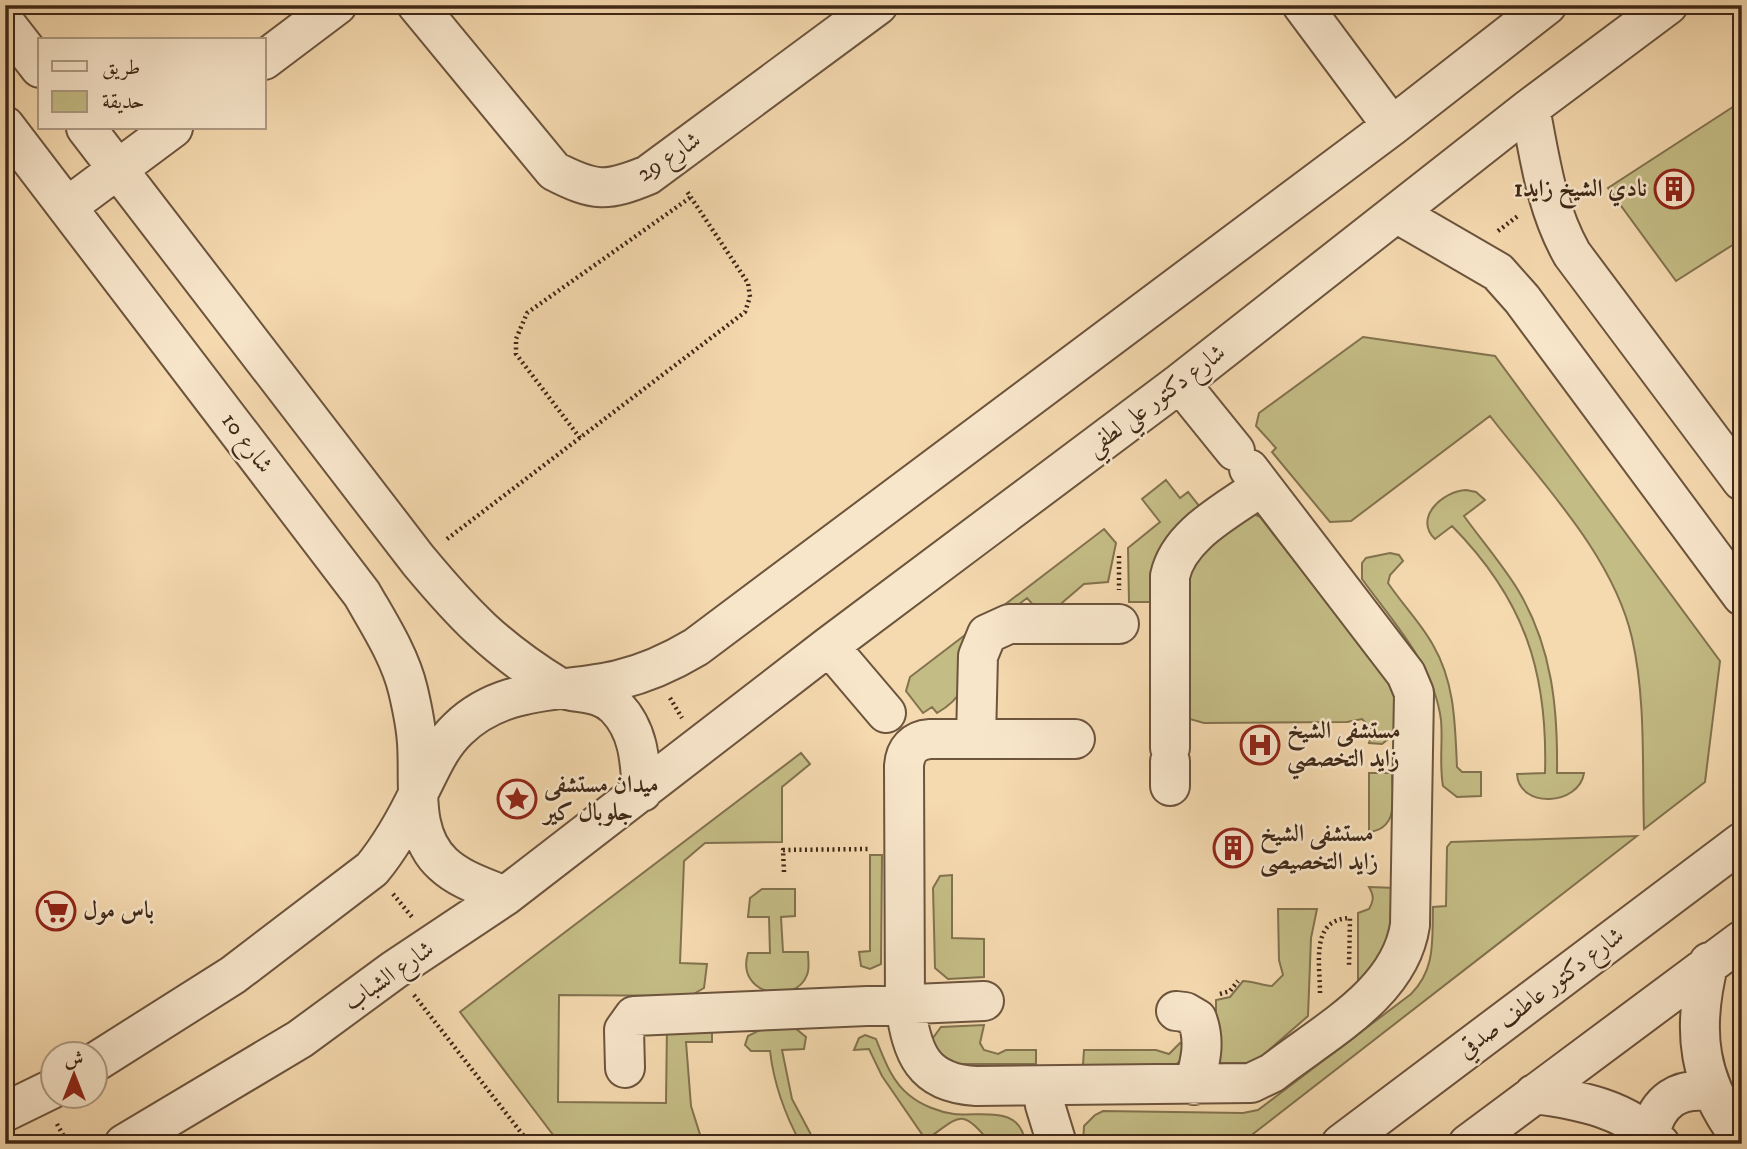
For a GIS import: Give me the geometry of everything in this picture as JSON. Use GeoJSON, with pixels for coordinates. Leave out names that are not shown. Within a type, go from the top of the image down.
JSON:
{"type":"FeatureCollection","features":[{"type":"Feature","properties":{"kind":"street"},"geometry":{"type":"LineString","coordinates":[[266,58],[337,5]]}},
{"type":"Feature","properties":{"kind":"street","name":"شارع 29"},"geometry":{"type":"LineString","coordinates":[[417,5],[554,171],[584,186],[618,187],[648,175],[667,162],[878,5]]}},
{"type":"Feature","properties":{"kind":"street"},"geometry":{"type":"LineString","coordinates":[[1302,5],[1392,126]]}},
{"type":"Feature","properties":{"kind":"street"},"geometry":{"type":"LineString","coordinates":[[108,1054],[233,975],[372,869],[389,848],[435,758],[458,729],[478,714],[523,693],[616,681],[653,670],[696,647],[1392,126],[1547,5]]}},
{"type":"Feature","properties":{"kind":"street","name":"شارع دكتور علي لطفي"},"geometry":{"type":"LineString","coordinates":[[642,792],[829,646],[1180,383],[1530,108],[1668,5]]}},
{"type":"Feature","properties":{"kind":"street"},"geometry":{"type":"LineString","coordinates":[[5,23],[38,65]]}},
{"type":"Feature","properties":{"kind":"street"},"geometry":{"type":"LineString","coordinates":[[1530,108],[1546,194],[1560,232],[1572,254],[1742,481]]}},
{"type":"Feature","properties":{"kind":"street","name":"شارع 10"},"geometry":{"type":"LineString","coordinates":[[5,126],[362,594],[396,656],[407,688],[417,739],[420,791]]}},
{"type":"Feature","properties":{"kind":"street"},"geometry":{"type":"LineString","coordinates":[[88,130],[418,560],[468,620],[505,652],[560,688],[589,691],[614,705],[632,728],[640,755],[642,792]]}},
{"type":"Feature","properties":{"kind":"street"},"geometry":{"type":"LineString","coordinates":[[67,207],[170,130]]}},
{"type":"Feature","properties":{"kind":"street"},"geometry":{"type":"LineString","coordinates":[[1398,214],[1498,272],[1522,299],[1742,596]]}},
{"type":"Feature","properties":{"kind":"street"},"geometry":{"type":"LineString","coordinates":[[829,646],[899,730],[905,758],[905,1004],[910,1039],[917,1056],[943,1079],[959,1085],[1239,1085],[1262,1079],[1334,1025],[1389,979],[1408,939],[1414,693],[1406,674],[1249,468],[1180,383]]}},
{"type":"Feature","properties":{"kind":"street"},"geometry":{"type":"LineString","coordinates":[[1170,765],[1172,564],[1186,543],[1249,468]]}},
{"type":"Feature","properties":{"kind":"street"},"geometry":{"type":"LineString","coordinates":[[976,739],[978,656],[987,634],[1009,624],[1119,624]]}},
{"type":"Feature","properties":{"kind":"street"},"geometry":{"type":"LineString","coordinates":[[899,730],[924,740],[1075,739]]}},
{"type":"Feature","properties":{"kind":"street"},"geometry":{"type":"LineString","coordinates":[[420,791],[419,818],[427,843],[443,864],[465,879],[505,896]]}},
{"type":"Feature","properties":{"kind":"street","name":"شارع الشباب"},"geometry":{"type":"LineString","coordinates":[[124,1144],[300,1039],[394,970],[505,896],[642,792]]}},
{"type":"Feature","properties":{"kind":"street","name":"شارع دكتور عاطف صدقي"},"geometry":{"type":"LineString","coordinates":[[1341,1144],[1742,842]]}},
{"type":"Feature","properties":{"kind":"street"},"geometry":{"type":"LineString","coordinates":[[1468,1144],[1742,940]]}},
{"type":"Feature","properties":{"kind":"street"},"geometry":{"type":"LineString","coordinates":[[1709,962],[1700,997],[1698,1029],[1702,1061],[1712,1092],[1742,1140]]}},
{"type":"Feature","properties":{"kind":"street"},"geometry":{"type":"LineString","coordinates":[[625,1068],[624,1030],[634,1016],[984,1001]]}},
{"type":"Feature","properties":{"kind":"street"},"geometry":{"type":"LineString","coordinates":[[1176,1012],[1185,1012],[1197,1019],[1202,1034],[1195,1085]]}},
{"type":"Feature","properties":{"kind":"street"},"geometry":{"type":"LineString","coordinates":[[1042,1086],[1057,1144]]}},
{"type":"Feature","properties":{"kind":"street"},"geometry":{"type":"LineString","coordinates":[[1655,1139],[1657,1113],[1671,1097],[1683,1091],[1712,1092]]}},
{"type":"Feature","properties":{"kind":"street"},"geometry":{"type":"LineString","coordinates":[[1534,1094],[1597,1106],[1625,1117],[1655,1139]]}},
{"type":"Feature","properties":{"kind":"street"},"geometry":{"type":"LineString","coordinates":[[5,1112],[38,1096]]}},
{"type":"Feature","properties":{"kind":"path"},"geometry":{"type":"LineString","coordinates":[[418,560],[745,312],[750,297],[748,283],[667,162]]}},
{"type":"Feature","properties":{"kind":"path"},"geometry":{"type":"LineString","coordinates":[[1469,253],[1546,194]]}},
{"type":"Feature","properties":{"kind":"path"},"geometry":{"type":"LineString","coordinates":[[580,438],[516,354],[520,325],[527,313],[691,197]]}},
{"type":"Feature","properties":{"kind":"path"},"geometry":{"type":"LineString","coordinates":[[653,670],[699,747]]}},
{"type":"Feature","properties":{"kind":"path"},"geometry":{"type":"LineString","coordinates":[[783,872],[783,850],[905,848]]}},
{"type":"Feature","properties":{"kind":"path"},"geometry":{"type":"LineString","coordinates":[[372,869],[435,944]]}},
{"type":"Feature","properties":{"kind":"path"},"geometry":{"type":"LineString","coordinates":[[1338,918],[1350,918],[1334,1025],[1321,934],[1327,924],[1338,918]]}},
{"type":"Feature","properties":{"kind":"path"},"geometry":{"type":"LineString","coordinates":[[394,970],[530,1144]]}},
{"type":"Feature","properties":{"kind":"green space"},"geometry":{"type":"Polygon","coordinates":[[[1742,101],[1742,239],[1676,281],[1608,188],[1742,101]]]}},
{"type":"Feature","properties":{"kind":"green space"},"geometry":{"type":"Polygon","coordinates":[[[1363,337],[1495,356],[1720,661],[1705,782],[1644,829],[1640,685],[1632,638],[1623,607],[1609,578],[1573,521],[1490,416],[1351,521],[1330,522],[1272,452],[1276,448],[1256,426],[1259,413],[1363,337]]]}},
{"type":"Feature","properties":{"kind":"green space"},"geometry":{"type":"Polygon","coordinates":[[[1166,480],[1180,498],[1188,492],[1204,512],[1159,602],[1129,602],[1128,548],[1160,522],[1142,499],[1166,480]]]}},
{"type":"Feature","properties":{"kind":"green space"},"geometry":{"type":"Polygon","coordinates":[[[1466,490],[1476,492],[1485,500],[1464,516],[1518,590],[1539,633],[1551,678],[1557,773],[1584,773],[1580,784],[1561,797],[1538,798],[1528,793],[1520,785],[1517,774],[1545,773],[1545,736],[1536,669],[1514,609],[1477,553],[1452,526],[1435,539],[1429,531],[1429,515],[1440,500],[1466,490]]]}},
{"type":"Feature","properties":{"kind":"green space"},"geometry":{"type":"Polygon","coordinates":[[[1254,514],[1260,517],[1396,691],[1403,727],[1382,744],[1369,743],[1373,730],[1362,719],[1347,722],[1204,723],[1190,719],[1183,723],[1188,559],[1254,514]]]}},
{"type":"Feature","properties":{"kind":"green space"},"geometry":{"type":"Polygon","coordinates":[[[1104,529],[1116,543],[1108,582],[1084,584],[1056,608],[1036,608],[1027,598],[968,643],[966,675],[961,691],[955,699],[937,713],[932,707],[923,713],[906,691],[910,677],[1104,529]]]}},
{"type":"Feature","properties":{"kind":"green space"},"geometry":{"type":"Polygon","coordinates":[[[1390,553],[1399,555],[1403,561],[1390,575],[1388,583],[1423,629],[1440,659],[1450,689],[1457,767],[1462,772],[1481,772],[1481,796],[1457,797],[1443,786],[1441,720],[1430,681],[1411,645],[1362,579],[1362,563],[1366,558],[1390,553]]]}},
{"type":"Feature","properties":{"kind":"green space"},"geometry":{"type":"Polygon","coordinates":[[[801,753],[810,764],[782,787],[782,842],[705,843],[684,861],[680,963],[707,964],[704,988],[690,996],[559,995],[558,1102],[666,1103],[667,1025],[712,1026],[712,1042],[686,1042],[691,1106],[703,1144],[560,1144],[460,1012],[801,753]]]}},
{"type":"Feature","properties":{"kind":"green space"},"geometry":{"type":"Polygon","coordinates":[[[1369,773],[1392,773],[1393,801],[1386,824],[1369,832],[1369,773]]]}},
{"type":"Feature","properties":{"kind":"green space"},"geometry":{"type":"Polygon","coordinates":[[[1637,836],[1240,1144],[1083,1144],[1084,1126],[1103,1111],[1243,1113],[1258,1110],[1411,994],[1429,964],[1433,907],[1446,906],[1447,847],[1451,842],[1637,836]]]}},
{"type":"Feature","properties":{"kind":"green space"},"geometry":{"type":"Polygon","coordinates":[[[870,855],[882,855],[881,964],[870,969],[861,966],[859,952],[870,951],[870,855]]]}},
{"type":"Feature","properties":{"kind":"green space"},"geometry":{"type":"Polygon","coordinates":[[[952,875],[952,938],[984,939],[984,977],[948,979],[935,968],[933,888],[940,876],[952,875]]]}},
{"type":"Feature","properties":{"kind":"green space"},"geometry":{"type":"Polygon","coordinates":[[[1369,887],[1396,888],[1388,946],[1358,982],[1358,913],[1371,906],[1373,898],[1369,887]]]}},
{"type":"Feature","properties":{"kind":"green space"},"geometry":{"type":"Polygon","coordinates":[[[762,889],[795,889],[795,916],[781,917],[783,952],[808,952],[809,967],[800,985],[791,991],[780,993],[758,987],[750,979],[746,967],[748,953],[770,953],[769,917],[748,917],[750,898],[762,889]]]}},
{"type":"Feature","properties":{"kind":"green space"},"geometry":{"type":"Polygon","coordinates":[[[1278,909],[1317,909],[1311,938],[1308,1016],[1254,1063],[1216,1063],[1216,1000],[1230,997],[1243,981],[1272,986],[1283,975],[1279,960],[1278,909]]]}},
{"type":"Feature","properties":{"kind":"green space"},"geometry":{"type":"Polygon","coordinates":[[[984,1025],[980,1043],[984,1050],[998,1054],[1006,1050],[1036,1050],[1036,1064],[945,1064],[930,1042],[941,1027],[984,1025]]]}},
{"type":"Feature","properties":{"kind":"green space"},"geometry":{"type":"Polygon","coordinates":[[[766,1027],[795,1028],[806,1037],[804,1049],[782,1050],[792,1099],[816,1144],[801,1144],[795,1132],[777,1087],[770,1051],[751,1051],[745,1045],[748,1036],[766,1027]]]}},
{"type":"Feature","properties":{"kind":"green space"},"geometry":{"type":"Polygon","coordinates":[[[865,1035],[876,1039],[893,1077],[914,1099],[948,1113],[988,1114],[1008,1118],[1022,1131],[1025,1144],[991,1144],[973,1124],[960,1119],[926,1140],[882,1076],[869,1049],[854,1050],[859,1038],[865,1035]]]}},
{"type":"Feature","properties":{"kind":"green space"},"geometry":{"type":"Polygon","coordinates":[[[1180,1043],[1186,1046],[1184,1058],[1174,1066],[1083,1065],[1084,1050],[1156,1050],[1169,1054],[1180,1043]]]}},
{"type":"Feature","properties":{"kind":"place","name":"نادي الشيخ زايد1"},"geometry":{"type":"Point","coordinates":[1674,189]}},
{"type":"Feature","properties":{"kind":"place","name":"مستشفى الشيخ زايد التخصصي"},"geometry":{"type":"Point","coordinates":[1260,745]}},
{"type":"Feature","properties":{"kind":"place","name":"ميدان مستشفى جلوبال كير"},"geometry":{"type":"Point","coordinates":[517,799]}},
{"type":"Feature","properties":{"kind":"place","name":"مستشفى الشيخ زايد التخصيصى"},"geometry":{"type":"Point","coordinates":[1233,848]}},
{"type":"Feature","properties":{"kind":"place","name":"باس مول"},"geometry":{"type":"Point","coordinates":[56,911]}}]}
